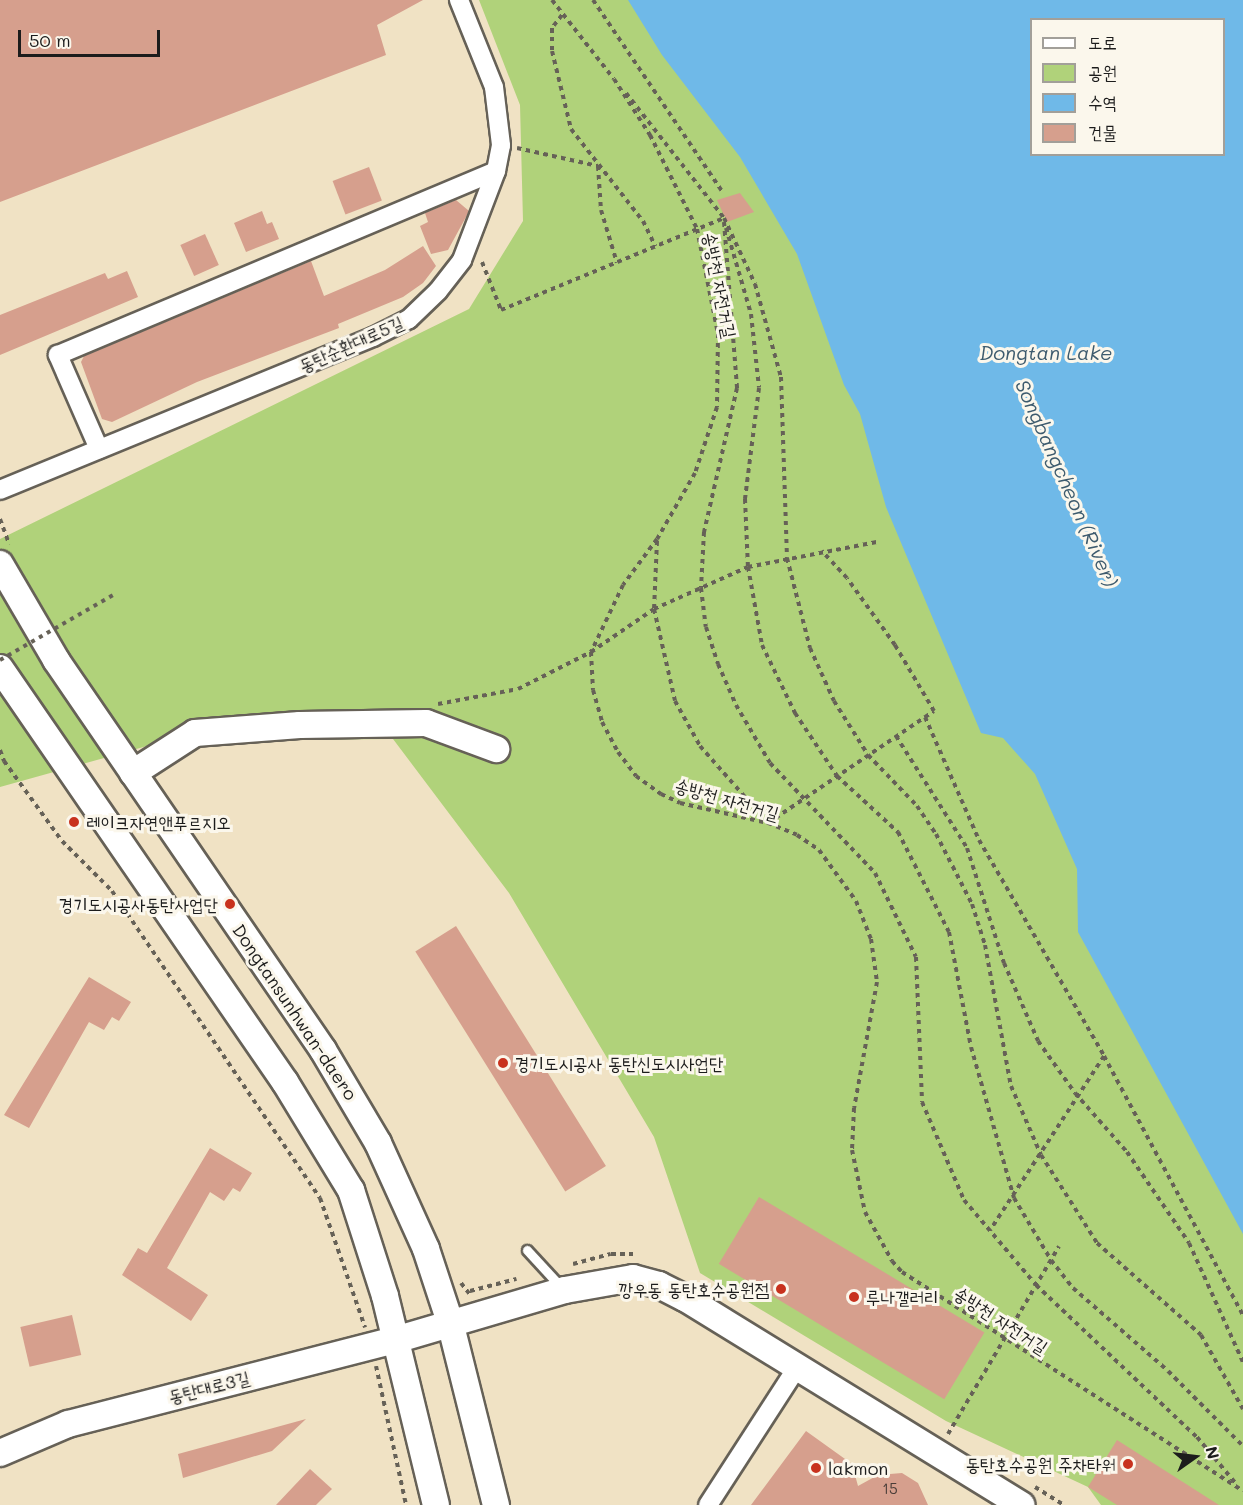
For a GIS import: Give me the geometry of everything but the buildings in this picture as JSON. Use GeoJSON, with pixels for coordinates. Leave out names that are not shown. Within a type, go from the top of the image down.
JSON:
{"type":"FeatureCollection","features":[{"type":"Feature","properties":{"kind":"main road","name":"Dongtansunhwan-daero"},"geometry":{"type":"LineString","coordinates":[[0,564],[27,616],[355,1100],[400,1187],[450,1322],[496,1505]]}},
{"type":"Feature","properties":{"kind":"main road"},"geometry":{"type":"LineString","coordinates":[[0,668],[327,1146],[351,1190],[370,1243],[436,1505]]}},
{"type":"Feature","properties":{"kind":"main road"},"geometry":{"type":"LineString","coordinates":[[133,773],[195,733],[300,725],[426,723],[496,749]]}},
{"type":"Feature","properties":{"kind":"main road","name":"동탄대로3길"},"geometry":{"type":"LineString","coordinates":[[0,1453],[68,1424],[395,1340],[421,1330],[565,1290],[633,1278],[659,1285],[798,1366],[1021,1505]]}},
{"type":"Feature","properties":{"kind":"street","name":"동탄순환대로5길"},"geometry":{"type":"LineString","coordinates":[[0,490],[409,319],[438,291],[462,260],[496,171],[501,145],[494,87],[459,0]]}},
{"type":"Feature","properties":{"kind":"street"},"geometry":{"type":"LineString","coordinates":[[99,449],[58,355],[496,171]]}},
{"type":"Feature","properties":{"kind":"street"},"geometry":{"type":"LineString","coordinates":[[708,1505],[798,1366]]}},
{"type":"Feature","properties":{"kind":"lane"},"geometry":{"type":"LineString","coordinates":[[527,1250],[565,1290]]}},
{"type":"Feature","properties":{"kind":"path","name":"송방천 자전거길"},"geometry":{"type":"LineString","coordinates":[[552,0],[614,79],[650,135],[697,229],[718,334],[717,407],[695,473],[657,539],[623,585],[591,652],[593,690],[602,722],[618,753],[636,776],[681,803],[768,823],[797,835],[819,850],[856,901],[871,939],[877,982],[872,1025],[860,1066],[853,1140],[865,1212],[881,1245],[902,1272],[1242,1490]]}},
{"type":"Feature","properties":{"kind":"path"},"geometry":{"type":"LineString","coordinates":[[593,0],[722,190]]}},
{"type":"Feature","properties":{"kind":"path"},"geometry":{"type":"LineString","coordinates":[[562,15],[552,28],[552,51],[572,129],[598,166],[643,221],[656,246]]}},
{"type":"Feature","properties":{"kind":"path"},"geometry":{"type":"LineString","coordinates":[[614,79],[724,218],[755,284],[780,377],[787,558],[810,648],[834,701],[868,755],[930,825],[972,904],[987,955],[1011,1086],[1041,1155],[1097,1243],[1201,1335],[1243,1409]]}},
{"type":"Feature","properties":{"kind":"path"},"geometry":{"type":"LineString","coordinates":[[501,145],[598,166]]}},
{"type":"Feature","properties":{"kind":"path"},"geometry":{"type":"LineString","coordinates":[[598,166],[601,210],[617,263]]}},
{"type":"Feature","properties":{"kind":"path"},"geometry":{"type":"LineString","coordinates":[[482,262],[501,310],[724,218]]}},
{"type":"Feature","properties":{"kind":"path"},"geometry":{"type":"LineString","coordinates":[[724,218],[751,314],[759,388],[745,499],[748,567],[762,645],[777,680],[837,776],[898,832],[949,932],[971,1047],[1014,1198],[1051,1260],[1073,1288],[1168,1371],[1243,1446]]}},
{"type":"Feature","properties":{"kind":"path"},"geometry":{"type":"LineString","coordinates":[[724,218],[737,388],[704,532],[701,588],[706,627],[736,705],[770,763],[802,800],[875,873],[916,957],[922,1102],[964,1200],[1036,1285],[1197,1437],[1242,1490]]}},
{"type":"Feature","properties":{"kind":"path"},"geometry":{"type":"LineString","coordinates":[[657,539],[654,609],[675,701],[700,746],[768,823],[934,711],[895,645],[822,551]]}},
{"type":"Feature","properties":{"kind":"path"},"geometry":{"type":"LineString","coordinates":[[425,706],[518,689],[591,652],[654,609],[748,567],[877,542]]}},
{"type":"Feature","properties":{"kind":"path"},"geometry":{"type":"LineString","coordinates":[[0,660],[115,594]]}},
{"type":"Feature","properties":{"kind":"path"},"geometry":{"type":"LineString","coordinates":[[925,717],[979,840],[1104,1056],[1243,1315]]}},
{"type":"Feature","properties":{"kind":"path"},"geometry":{"type":"LineString","coordinates":[[896,736],[967,848],[1004,963],[1038,1041],[1078,1096],[1127,1152],[1189,1243],[1243,1362]]}},
{"type":"Feature","properties":{"kind":"path"},"geometry":{"type":"LineString","coordinates":[[0,750],[4,761],[62,841],[112,891],[320,1198],[360,1310]]}},
{"type":"Feature","properties":{"kind":"path"},"geometry":{"type":"LineString","coordinates":[[990,1230],[1014,1198],[1104,1056]]}},
{"type":"Feature","properties":{"kind":"path"},"geometry":{"type":"LineString","coordinates":[[948,1434],[1059,1246]]}},
{"type":"Feature","properties":{"kind":"path"},"geometry":{"type":"LineString","coordinates":[[380,1382],[381,1401],[406,1505]]}},
{"type":"Feature","properties":{"kind":"green space"},"geometry":{"type":"Polygon","coordinates":[[[479,0],[1243,0],[1243,1505],[1101,1505],[1088,1487],[946,1421],[700,1273],[654,1137],[509,893],[393,739],[165,741],[0,787],[0,539],[469,309],[523,221],[520,105],[479,0]]]}},
{"type":"Feature","properties":{"kind":"water","name":"Dongtan Lake"},"geometry":{"type":"Polygon","coordinates":[[[628,0],[1243,0],[1243,1234],[1078,932],[1077,869],[1035,774],[1003,738],[981,733],[886,507],[860,414],[844,385],[797,254],[740,157],[662,55],[628,0]]]}},
{"type":"Feature","properties":{"kind":"place","name":"레이크자연앤푸르지오"},"geometry":{"type":"Point","coordinates":[74,822]}},
{"type":"Feature","properties":{"kind":"place","name":"경기도시공사동탄사업단"},"geometry":{"type":"Point","coordinates":[230,904]}},
{"type":"Feature","properties":{"kind":"place","name":"경기도시공사 동탄신도시사업단"},"geometry":{"type":"Point","coordinates":[503,1063]}},
{"type":"Feature","properties":{"kind":"place","name":"깡우동 동탄호수공원점"},"geometry":{"type":"Point","coordinates":[781,1289]}},
{"type":"Feature","properties":{"kind":"place","name":"루나갤러리"},"geometry":{"type":"Point","coordinates":[854,1297]}},
{"type":"Feature","properties":{"kind":"place","name":"동탄호수공원 주차타워"},"geometry":{"type":"Point","coordinates":[1128,1464]}},
{"type":"Feature","properties":{"kind":"place","name":"lakmon"},"geometry":{"type":"Point","coordinates":[816,1468]}},
{"type":"Feature","properties":{"kind":"water label","name":"Songbangcheon (River)"},"geometry":{"type":"Point","coordinates":[1067,483]}}]}
